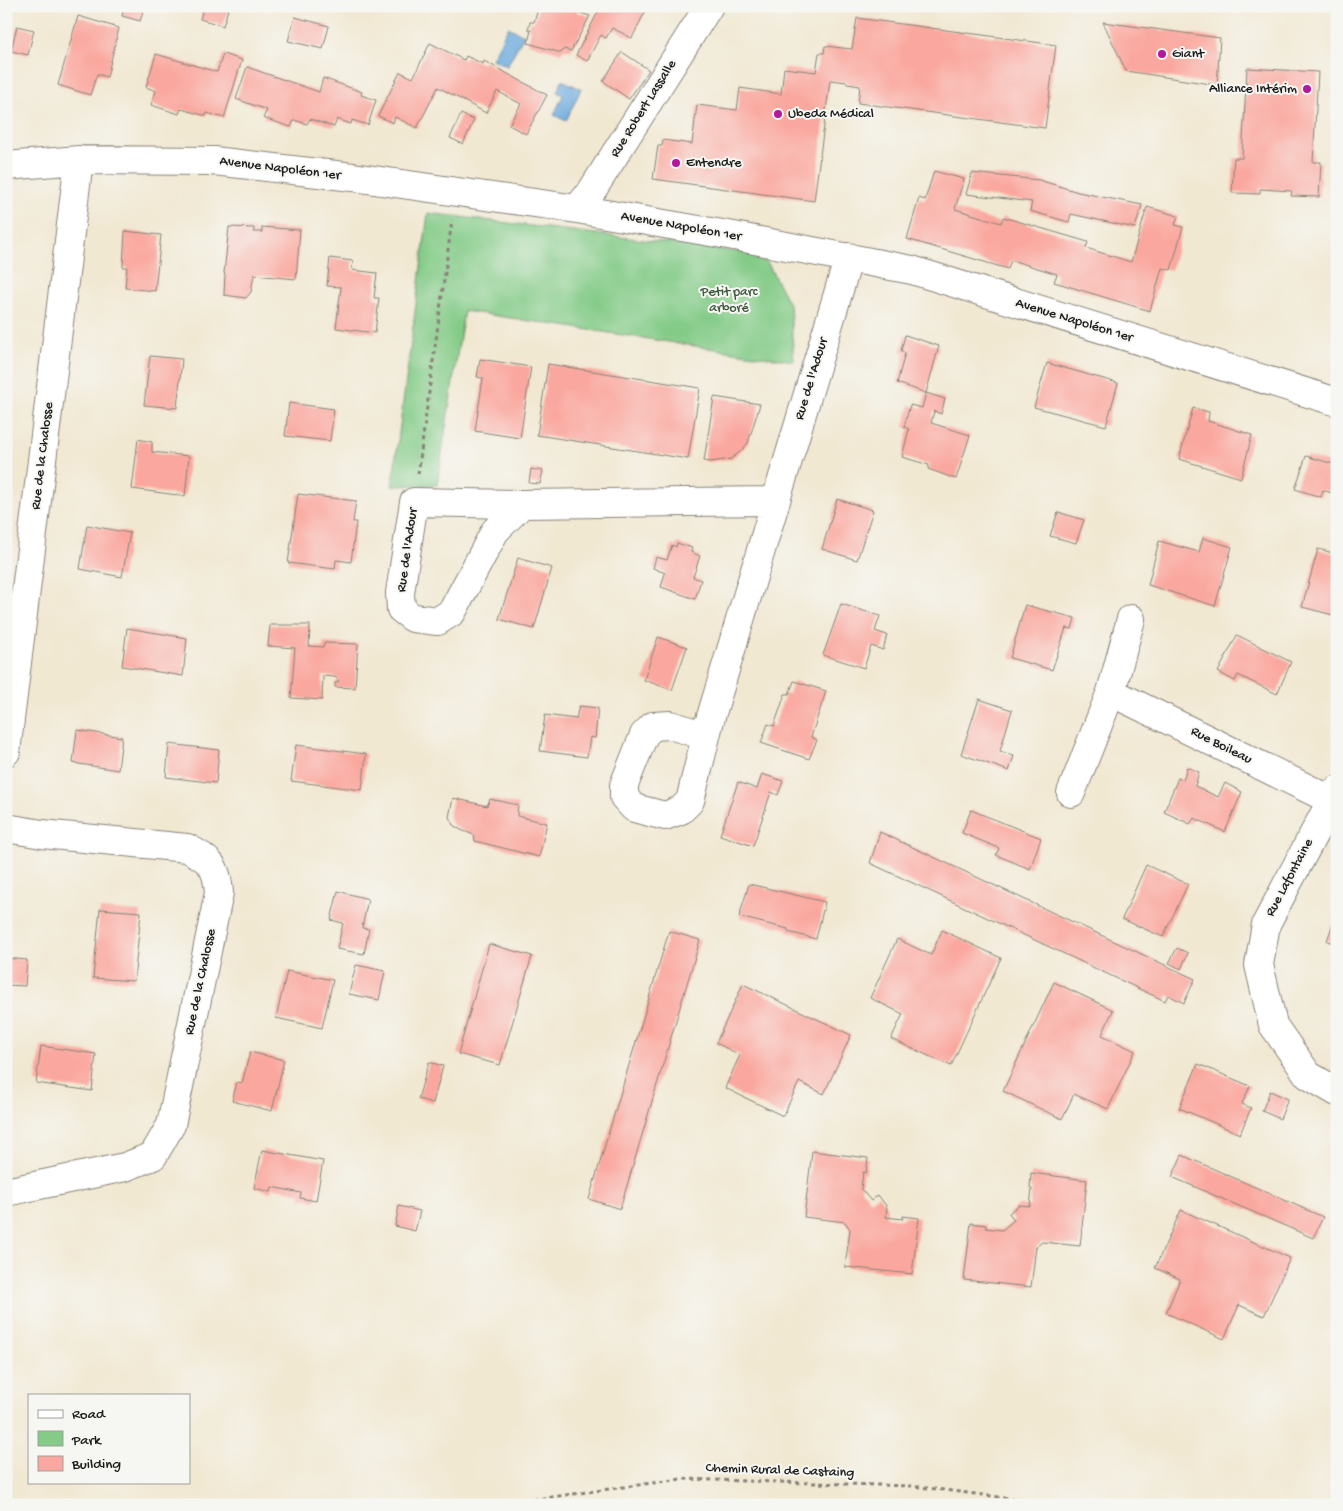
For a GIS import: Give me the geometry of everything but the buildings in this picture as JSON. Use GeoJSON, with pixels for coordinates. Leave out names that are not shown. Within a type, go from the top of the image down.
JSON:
{"type":"FeatureCollection","features":[{"type":"Feature","properties":{"kind":"street","name":"Rue Robert Lassalle"},"geometry":{"type":"LineString","coordinates":[[577,209],[591,192],[709,6]]}},
{"type":"Feature","properties":{"kind":"street","name":"Avenue Napoléon 1er"},"geometry":{"type":"LineString","coordinates":[[6,166],[80,160],[214,161],[577,209],[849,257],[912,270],[1337,402]]}},
{"type":"Feature","properties":{"kind":"street","name":"Rue de la Chalosse"},"geometry":{"type":"LineString","coordinates":[[6,752],[80,160]]}},
{"type":"Feature","properties":{"kind":"street","name":"Rue de l'Adour"},"geometry":{"type":"LineString","coordinates":[[706,736],[849,257]]}},
{"type":"Feature","properties":{"kind":"street","name":"Rue de l'Adour"},"geometry":{"type":"LineString","coordinates":[[522,504],[495,531],[452,612],[438,621],[413,618],[401,609],[400,593],[414,502],[522,504],[776,501]]}},
{"type":"Feature","properties":{"kind":"street"},"geometry":{"type":"LineString","coordinates":[[1070,793],[1111,692],[1131,619]]}},
{"type":"Feature","properties":{"kind":"street","name":"Rue Boileau"},"geometry":{"type":"LineString","coordinates":[[1111,692],[1334,795]]}},
{"type":"Feature","properties":{"kind":"street","name":"Rue Lafontaine"},"geometry":{"type":"LineString","coordinates":[[1334,795],[1266,924],[1259,965],[1273,1025],[1308,1075],[1337,1092]]}},
{"type":"Feature","properties":{"kind":"street","name":"Rue de la Chalosse"},"geometry":{"type":"LineString","coordinates":[[6,828],[51,835],[187,848],[206,858],[218,877],[219,893],[171,1125],[154,1156],[125,1167],[6,1192]]}},
{"type":"Feature","properties":{"kind":"path"},"geometry":{"type":"LineString","coordinates":[[414,502],[456,192]]}},
{"type":"Feature","properties":{"kind":"path","name":"Chemin Rural de Castaing"},"geometry":{"type":"LineString","coordinates":[[494,1505],[681,1479],[911,1486],[1065,1505]]}},
{"type":"Feature","properties":{"kind":"green space","name":"Petit parc arboré"},"geometry":{"type":"Polygon","coordinates":[[[428,213],[749,253],[767,262],[790,306],[794,361],[464,311],[437,485],[392,486],[428,213]]]}},
{"type":"Feature","properties":{"kind":"water"},"geometry":{"type":"Polygon","coordinates":[[[508,27],[524,35],[507,66],[492,59],[508,27]]]}},
{"type":"Feature","properties":{"kind":"water"},"geometry":{"type":"Polygon","coordinates":[[[562,80],[581,89],[566,121],[554,115],[563,95],[557,92],[562,80]]]}},
{"type":"Feature","properties":{"kind":"place","name":"Giant"},"geometry":{"type":"Point","coordinates":[1162,54]}},
{"type":"Feature","properties":{"kind":"place","name":"Alliance Intérim"},"geometry":{"type":"Point","coordinates":[1307,89]}},
{"type":"Feature","properties":{"kind":"place","name":"Ubeda Médical"},"geometry":{"type":"Point","coordinates":[778,114]}},
{"type":"Feature","properties":{"kind":"place","name":"Entendre"},"geometry":{"type":"Point","coordinates":[676,163]}}]}
